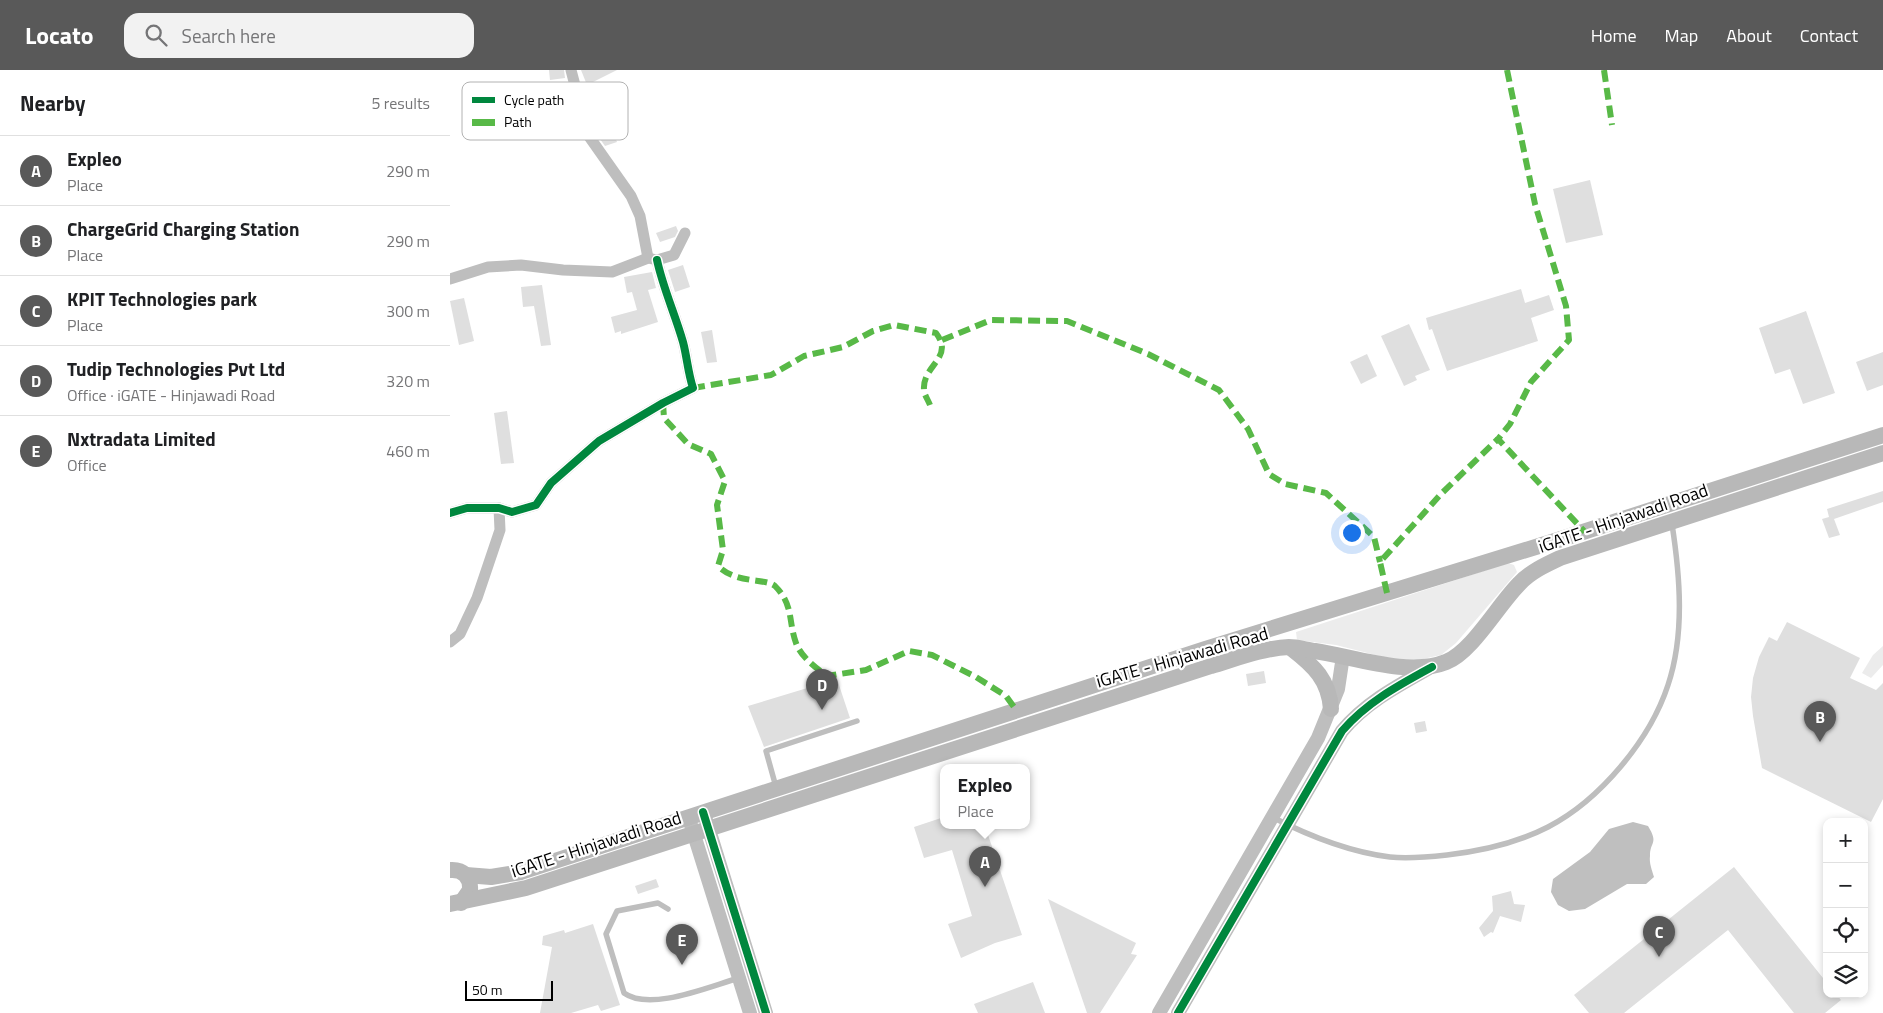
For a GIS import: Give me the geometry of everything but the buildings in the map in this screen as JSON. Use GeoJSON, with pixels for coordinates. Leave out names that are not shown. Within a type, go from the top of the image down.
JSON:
{"type":"FeatureCollection","features":[{"type":"Feature","properties":{"kind":"main road","name":"iGATE - Hinjawadi Road"},"geometry":{"type":"LineString","coordinates":[[456,869],[491,877],[520,872],[1205,649],[1521,552],[1883,435]]}},
{"type":"Feature","properties":{"kind":"main road","name":"iGATE - Hinjawadi Road"},"geometry":{"type":"LineString","coordinates":[[454,906],[526,888],[1211,666],[1290,647],[1390,665],[1414,668],[1432,667],[1449,661],[1464,650],[1528,575],[1560,558],[1883,453]]}},
{"type":"Feature","properties":{"kind":"main road"},"geometry":{"type":"LineString","coordinates":[[1521,552],[1528,575]]}},
{"type":"Feature","properties":{"kind":"main road"},"geometry":{"type":"LineString","coordinates":[[1290,647],[1313,664],[1321,674],[1330,694],[1331,709]]}},
{"type":"Feature","properties":{"kind":"main road"},"geometry":{"type":"LineString","coordinates":[[995,718],[1001,734]]}},
{"type":"Feature","properties":{"kind":"main road"},"geometry":{"type":"LineString","coordinates":[[454,906],[470,890],[456,869]]}},
{"type":"Feature","properties":{"kind":"street"},"geometry":{"type":"LineString","coordinates":[[450,513],[466,508],[499,508],[512,512],[536,505],[551,484],[599,441],[663,403],[693,388],[687,368],[684,345],[652,259],[640,216],[631,196],[592,140]]}},
{"type":"Feature","properties":{"kind":"street"},"geometry":{"type":"LineString","coordinates":[[450,279],[488,267],[521,265],[563,270],[612,272],[652,259],[674,255],[685,233]]}},
{"type":"Feature","properties":{"kind":"street"},"geometry":{"type":"LineString","coordinates":[[450,642],[460,634],[476,598],[500,530],[499,508]]}},
{"type":"Feature","properties":{"kind":"street"},"geometry":{"type":"LineString","coordinates":[[1159,1013],[1318,738],[1331,709],[1341,675],[1343,656]]}},
{"type":"Feature","properties":{"kind":"street"},"geometry":{"type":"LineString","coordinates":[[1178,1013],[1332,746],[1353,717],[1374,701],[1432,667]]}},
{"type":"Feature","properties":{"kind":"street"},"geometry":{"type":"LineString","coordinates":[[696,815],[766,1013]]}},
{"type":"Feature","properties":{"kind":"street"},"geometry":{"type":"LineString","coordinates":[[701,831],[739,978],[750,1013]]}},
{"type":"Feature","properties":{"kind":"lane"},"geometry":{"type":"LineString","coordinates":[[1272,817],[1313,836],[1365,852],[1391,857],[1414,858],[1458,854],[1496,847],[1549,827],[1570,813],[1592,795],[1630,755],[1646,733],[1668,684],[1678,630],[1680,575],[1672,522]]}},
{"type":"Feature","properties":{"kind":"lane"},"geometry":{"type":"LineString","coordinates":[[776,789],[766,751],[857,721]]}},
{"type":"Feature","properties":{"kind":"lane"},"geometry":{"type":"LineString","coordinates":[[668,909],[658,903],[617,911],[606,934],[624,993],[632,998],[658,999],[739,978]]}},
{"type":"Feature","properties":{"kind":"shaded area"},"geometry":{"type":"Polygon","coordinates":[[[1508,563],[1514,565],[1517,572],[1456,643],[1441,655],[1418,660],[1391,659],[1336,645],[1297,640],[1296,632],[1508,563]]]}},
{"type":"Feature","properties":{"kind":"shaded area"},"geometry":{"type":"Polygon","coordinates":[[[1883,646],[1883,665],[1871,678],[1862,673],[1873,655],[1883,646]]]}},
{"type":"Feature","properties":{"kind":"shaded area"},"geometry":{"type":"Polygon","coordinates":[[[1633,822],[1648,826],[1653,836],[1650,859],[1654,877],[1646,884],[1627,884],[1585,909],[1569,911],[1558,905],[1551,892],[1553,879],[1590,852],[1609,829],[1633,822]]]}},
{"type":"Feature","properties":{"kind":"marked path"},"geometry":{"type":"LineString","coordinates":[[1507,70],[1535,204],[1566,306],[1569,340],[1531,382],[1510,424],[1498,439],[1585,532]]}},
{"type":"Feature","properties":{"kind":"marked path"},"geometry":{"type":"LineString","coordinates":[[1604,70],[1612,125]]}},
{"type":"Feature","properties":{"kind":"marked path"},"geometry":{"type":"LineString","coordinates":[[942,340],[991,320],[1067,321],[1148,354],[1219,390],[1248,429],[1269,474],[1285,484],[1326,493],[1374,537],[1380,562]]}},
{"type":"Feature","properties":{"kind":"marked path"},"geometry":{"type":"LineString","coordinates":[[693,388],[771,375],[804,356],[843,347],[873,331],[894,325],[936,333],[941,342],[942,349],[940,355],[925,381],[924,392],[930,405]]}},
{"type":"Feature","properties":{"kind":"marked path"},"geometry":{"type":"LineString","coordinates":[[663,403],[664,418],[688,444],[711,454],[725,481],[717,505],[723,550],[718,566],[733,576],[765,582],[775,586],[788,607],[798,648],[814,666],[827,676],[866,670],[909,651],[932,655],[976,677],[1006,696],[1017,711]]}},
{"type":"Feature","properties":{"kind":"marked path"},"geometry":{"type":"LineString","coordinates":[[1387,593],[1380,562],[1441,494],[1498,439]]}},
{"type":"Feature","properties":{"kind":"cycle path"},"geometry":{"type":"LineString","coordinates":[[450,513],[467,508],[499,508],[512,512],[536,505],[551,483],[599,441],[663,403],[693,388],[683,342],[662,281],[657,260]]}},
{"type":"Feature","properties":{"kind":"cycle path"},"geometry":{"type":"LineString","coordinates":[[1178,1013],[1342,731],[1373,703],[1432,667]]}},
{"type":"Feature","properties":{"kind":"cycle path"},"geometry":{"type":"LineString","coordinates":[[703,812],[766,1013]]}},
{"type":"Feature","properties":{"kind":"place","name":"Tudip Technologies Pvt Ltd"},"geometry":{"type":"Point","coordinates":[822,710]}},
{"type":"Feature","properties":{"kind":"place","name":"ChargeGrid Charging Station"},"geometry":{"type":"Point","coordinates":[1820,742]}},
{"type":"Feature","properties":{"kind":"place","name":"Expleo"},"geometry":{"type":"Point","coordinates":[985,887]}},
{"type":"Feature","properties":{"kind":"place","name":"KPIT Technologies park"},"geometry":{"type":"Point","coordinates":[1659,957]}},
{"type":"Feature","properties":{"kind":"place","name":"Nxtradata Limited"},"geometry":{"type":"Point","coordinates":[682,965]}}]}
